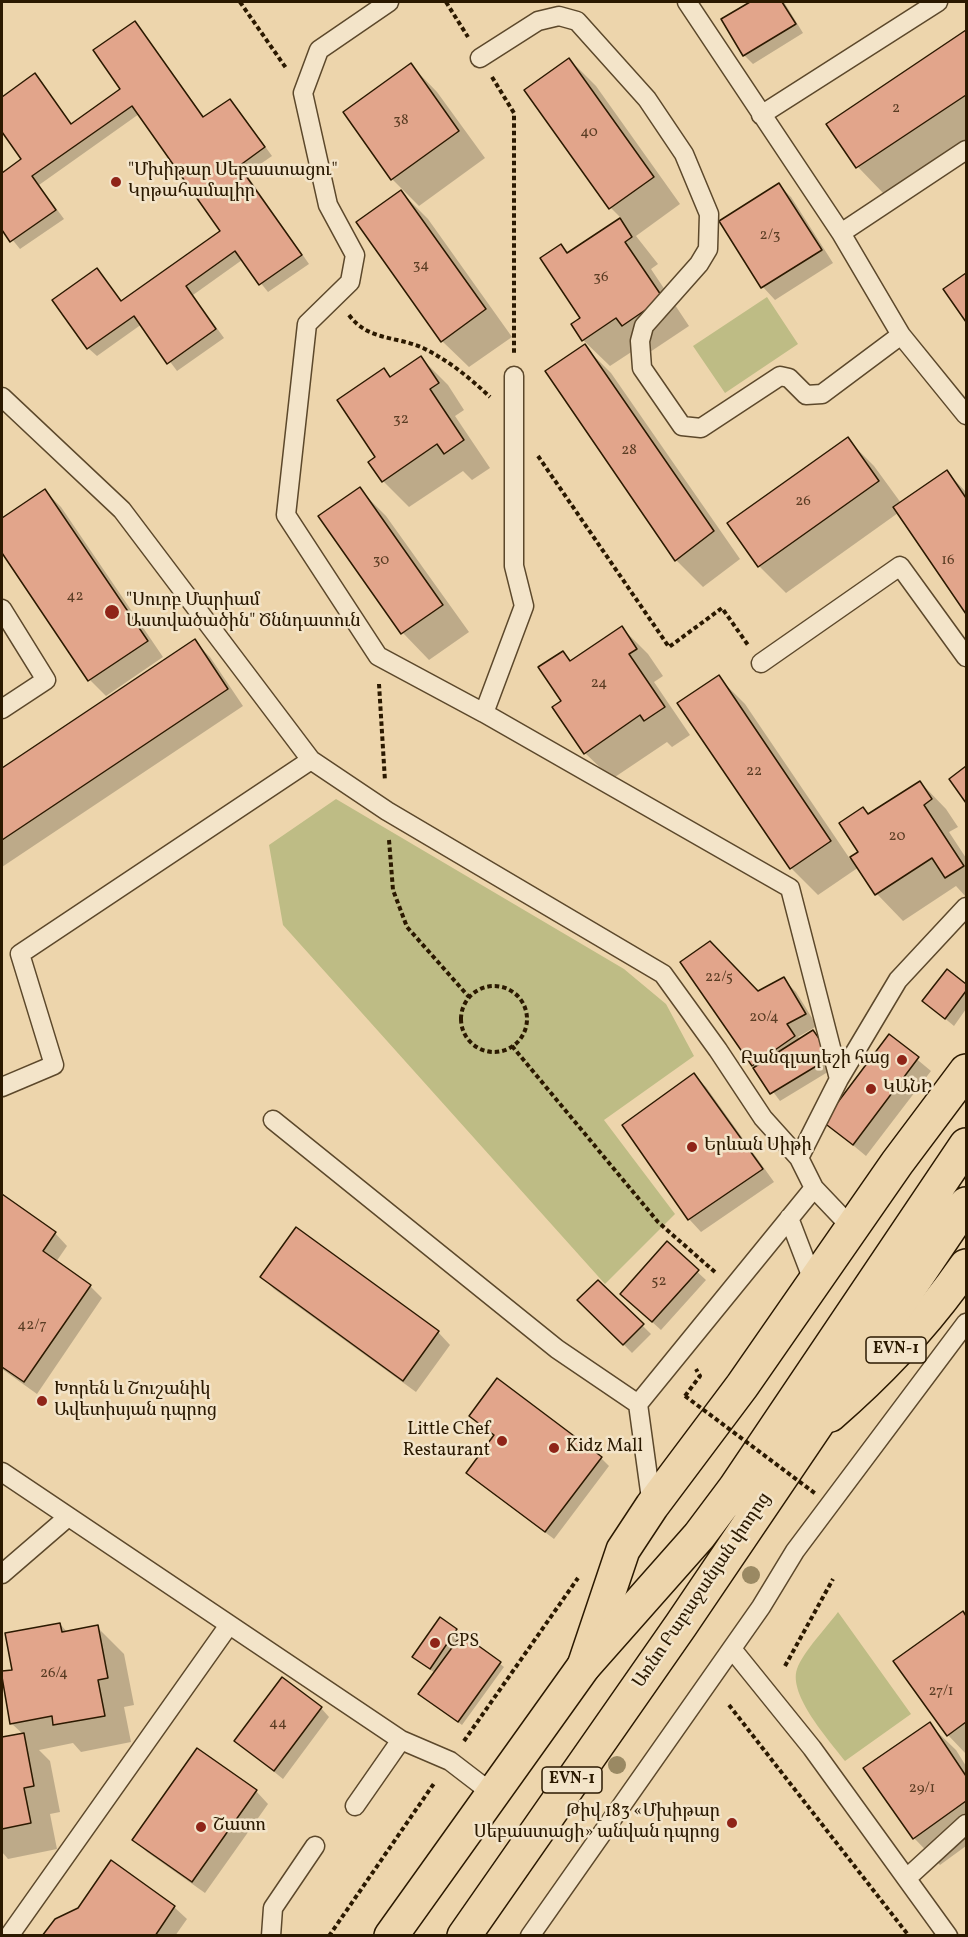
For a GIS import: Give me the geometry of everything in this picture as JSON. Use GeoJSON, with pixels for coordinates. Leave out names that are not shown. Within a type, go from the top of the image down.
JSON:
{"type":"FeatureCollection","features":[{"type":"Feature","properties":{"kind":"main road","name":"Առնո Բաբաջանյան փողոց"},"geometry":{"type":"LineString","coordinates":[[584,1666],[622,1550],[742,1386],[852,1228],[966,1071]]}},
{"type":"Feature","properties":{"kind":"main road","name":"Առնո Բաբաջանյան փողոց"},"geometry":{"type":"LineString","coordinates":[[391,1935],[584,1666],[699,1536],[735,1488],[966,1145]]}},
{"type":"Feature","properties":{"kind":"main road"},"geometry":{"type":"LineString","coordinates":[[817,1426],[966,1204]]}},
{"type":"Feature","properties":{"kind":"main road","name":"Առնո Բաբաջանյան փողոց"},"geometry":{"type":"LineString","coordinates":[[464,1935],[817,1426],[860,1389],[932,1315],[966,1266]]}},
{"type":"Feature","properties":{"kind":"lane"},"geometry":{"type":"LineString","coordinates":[[388,2],[318,50],[303,93],[327,205],[356,255],[350,282],[307,324],[286,515],[378,656],[484,712],[790,888],[839,1079]]}},
{"type":"Feature","properties":{"kind":"lane"},"geometry":{"type":"LineString","coordinates":[[689,2],[761,115],[841,233],[901,335],[966,415]]}},
{"type":"Feature","properties":{"kind":"lane"},"geometry":{"type":"LineString","coordinates":[[761,115],[938,2]]}},
{"type":"Feature","properties":{"kind":"lane"},"geometry":{"type":"LineString","coordinates":[[480,58],[538,21],[559,16],[577,21],[647,99],[684,154],[710,214],[708,249],[699,264],[644,326],[640,341],[642,368],[682,426],[701,428],[780,376],[789,378],[806,395],[822,394],[901,335]]}},
{"type":"Feature","properties":{"kind":"lane"},"geometry":{"type":"LineString","coordinates":[[841,233],[966,150]]}},
{"type":"Feature","properties":{"kind":"lane"},"geometry":{"type":"LineString","coordinates":[[484,712],[524,606],[514,566],[514,376]]}},
{"type":"Feature","properties":{"kind":"lane"},"geometry":{"type":"LineString","coordinates":[[3,401],[122,510],[311,760],[387,811],[663,974],[718,1050],[763,1118],[799,1158],[814,1188],[852,1228]]}},
{"type":"Feature","properties":{"kind":"lane"},"geometry":{"type":"LineString","coordinates":[[761,663],[900,566],[966,657]]}},
{"type":"Feature","properties":{"kind":"lane"},"geometry":{"type":"LineString","coordinates":[[2,609],[46,680],[2,709]]}},
{"type":"Feature","properties":{"kind":"lane"},"geometry":{"type":"LineString","coordinates":[[2,1087],[54,1065],[20,954],[311,760]]}},
{"type":"Feature","properties":{"kind":"lane"},"geometry":{"type":"LineString","coordinates":[[799,1158],[839,1079],[898,980],[966,908]]}},
{"type":"Feature","properties":{"kind":"lane"},"geometry":{"type":"LineString","coordinates":[[273,1120],[556,1349],[638,1404]]}},
{"type":"Feature","properties":{"kind":"lane"},"geometry":{"type":"LineString","coordinates":[[652,1506],[638,1404],[814,1188]]}},
{"type":"Feature","properties":{"kind":"lane"},"geometry":{"type":"LineString","coordinates":[[789,1218],[814,1283]]}},
{"type":"Feature","properties":{"kind":"lane"},"geometry":{"type":"LineString","coordinates":[[530,1935],[732,1649],[795,1551],[966,1323]]}},
{"type":"Feature","properties":{"kind":"lane"},"geometry":{"type":"LineString","coordinates":[[2,1472],[401,1740],[450,1761],[493,1794]]}},
{"type":"Feature","properties":{"kind":"lane"},"geometry":{"type":"LineString","coordinates":[[2,1574],[68,1517]]}},
{"type":"Feature","properties":{"kind":"lane"},"geometry":{"type":"LineString","coordinates":[[9,1935],[229,1625]]}},
{"type":"Feature","properties":{"kind":"lane"},"geometry":{"type":"LineString","coordinates":[[732,1649],[812,1748],[948,1935]]}},
{"type":"Feature","properties":{"kind":"lane"},"geometry":{"type":"LineString","coordinates":[[355,1806],[401,1740]]}},
{"type":"Feature","properties":{"kind":"lane"},"geometry":{"type":"LineString","coordinates":[[907,1878],[966,1824]]}},
{"type":"Feature","properties":{"kind":"lane"},"geometry":{"type":"LineString","coordinates":[[271,1935],[273,1908],[315,1846]]}},
{"type":"Feature","properties":{"kind":"path"},"geometry":{"type":"LineString","coordinates":[[240,2],[303,93]]}},
{"type":"Feature","properties":{"kind":"path"},"geometry":{"type":"LineString","coordinates":[[446,2],[514,113],[514,376]]}},
{"type":"Feature","properties":{"kind":"path"},"geometry":{"type":"LineString","coordinates":[[336,296],[356,323],[385,339],[421,347],[451,364],[480,388]]}},
{"type":"Feature","properties":{"kind":"path"},"geometry":{"type":"LineString","coordinates":[[514,420],[669,647],[722,608],[761,663]]}},
{"type":"Feature","properties":{"kind":"path"},"geometry":{"type":"LineString","coordinates":[[378,656],[393,891],[407,927],[469,997]]}},
{"type":"Feature","properties":{"kind":"path"},"geometry":{"type":"LineString","coordinates":[[498,986],[518,996],[527,1017],[520,1038],[512,1046],[492,1052],[482,1049],[466,1036],[461,1016],[469,997],[477,990],[498,986]]}},
{"type":"Feature","properties":{"kind":"path"},"geometry":{"type":"LineString","coordinates":[[512,1046],[658,1222],[732,1287]]}},
{"type":"Feature","properties":{"kind":"path"},"geometry":{"type":"LineString","coordinates":[[700,1376],[686,1396],[816,1494]]}},
{"type":"Feature","properties":{"kind":"path"},"geometry":{"type":"LineString","coordinates":[[329,1935],[580,1576]]}},
{"type":"Feature","properties":{"kind":"path"},"geometry":{"type":"LineString","coordinates":[[785,1666],[833,1579]]}},
{"type":"Feature","properties":{"kind":"path"},"geometry":{"type":"LineString","coordinates":[[729,1705],[909,1935]]}},
{"type":"Feature","properties":{"kind":"shaded area"},"geometry":{"type":"Polygon","coordinates":[[[767,297],[798,344],[725,393],[693,346],[767,297]]]}},
{"type":"Feature","properties":{"kind":"shaded area"},"geometry":{"type":"Polygon","coordinates":[[[336,799],[624,969],[666,1004],[694,1056],[604,1120],[675,1214],[605,1284],[283,925],[269,845],[336,799]]]}},
{"type":"Feature","properties":{"kind":"shaded area"},"geometry":{"type":"Polygon","coordinates":[[[838,1612],[911,1714],[845,1761],[820,1730],[804,1704],[796,1680],[797,1669],[804,1655],[838,1612]]]}},
{"type":"Feature","properties":{"kind":"building"},"geometry":{"type":"Polygon","coordinates":[[[750,2],[782,2],[796,24],[743,56],[721,19],[750,2]]]}},
{"type":"Feature","properties":{"kind":"building"},"geometry":{"type":"Polygon","coordinates":[[[135,21],[203,117],[230,99],[265,147],[239,166],[302,255],[259,285],[235,251],[186,286],[216,329],[167,364],[134,316],[87,349],[52,300],[97,268],[121,301],[220,231],[132,106],[32,176],[56,210],[10,242],[2,230],[2,173],[21,159],[2,132],[2,97],[35,73],[71,124],[120,89],[93,50],[135,21]]]}},
{"type":"Feature","properties":{"kind":"building"},"geometry":{"type":"Polygon","coordinates":[[[966,30],[966,95],[856,168],[826,124],[966,30]]]}},
{"type":"Feature","properties":{"kind":"building"},"geometry":{"type":"Polygon","coordinates":[[[569,58],[654,177],[609,209],[524,90],[569,58]]]}},
{"type":"Feature","properties":{"kind":"building"},"geometry":{"type":"Polygon","coordinates":[[[411,63],[459,131],[391,180],[343,112],[411,63]]]}},
{"type":"Feature","properties":{"kind":"building"},"geometry":{"type":"Polygon","coordinates":[[[779,183],[822,250],[761,288],[719,221],[779,183]]]}},
{"type":"Feature","properties":{"kind":"building"},"geometry":{"type":"Polygon","coordinates":[[[401,190],[486,309],[441,342],[356,222],[401,190]]]}},
{"type":"Feature","properties":{"kind":"building"},"geometry":{"type":"Polygon","coordinates":[[[620,218],[632,237],[625,242],[663,298],[622,326],[616,318],[582,341],[571,324],[580,318],[540,258],[561,244],[567,253],[620,218]]]}},
{"type":"Feature","properties":{"kind":"building"},"geometry":{"type":"Polygon","coordinates":[[[966,273],[966,322],[943,289],[966,273]]]}},
{"type":"Feature","properties":{"kind":"building"},"geometry":{"type":"Polygon","coordinates":[[[585,344],[714,531],[675,561],[545,371],[585,344]]]}},
{"type":"Feature","properties":{"kind":"building"},"geometry":{"type":"Polygon","coordinates":[[[421,356],[439,383],[430,389],[464,440],[444,454],[437,444],[382,482],[368,462],[375,457],[337,400],[384,368],[390,377],[421,356]]]}},
{"type":"Feature","properties":{"kind":"building"},"geometry":{"type":"Polygon","coordinates":[[[848,437],[879,481],[758,567],[727,523],[848,437]]]}},
{"type":"Feature","properties":{"kind":"building"},"geometry":{"type":"Polygon","coordinates":[[[947,470],[966,498],[966,614],[893,507],[947,470]]]}},
{"type":"Feature","properties":{"kind":"building"},"geometry":{"type":"Polygon","coordinates":[[[360,487],[443,605],[401,634],[318,516],[360,487]]]}},
{"type":"Feature","properties":{"kind":"building"},"geometry":{"type":"Polygon","coordinates":[[[45,489],[148,641],[88,681],[2,553],[2,518],[45,489]]]}},
{"type":"Feature","properties":{"kind":"building"},"geometry":{"type":"Polygon","coordinates":[[[622,626],[637,649],[629,654],[665,707],[644,721],[640,715],[584,754],[552,707],[561,701],[538,667],[563,651],[570,661],[622,626]]]}},
{"type":"Feature","properties":{"kind":"building"},"geometry":{"type":"Polygon","coordinates":[[[195,639],[228,689],[2,840],[2,768],[195,639]]]}},
{"type":"Feature","properties":{"kind":"building"},"geometry":{"type":"Polygon","coordinates":[[[719,675],[831,841],[790,869],[677,703],[719,675]]]}},
{"type":"Feature","properties":{"kind":"building"},"geometry":{"type":"Polygon","coordinates":[[[966,766],[966,803],[949,779],[966,766]]]}},
{"type":"Feature","properties":{"kind":"building"},"geometry":{"type":"Polygon","coordinates":[[[920,781],[932,799],[924,805],[964,866],[945,878],[932,858],[875,895],[850,857],[858,852],[839,823],[863,807],[868,814],[920,781]]]}},
{"type":"Feature","properties":{"kind":"building"},"geometry":{"type":"Polygon","coordinates":[[[710,941],[758,991],[784,977],[806,1014],[787,1024],[795,1036],[752,1066],[680,962],[710,941]]]}},
{"type":"Feature","properties":{"kind":"building"},"geometry":{"type":"Polygon","coordinates":[[[947,969],[966,984],[966,991],[945,1019],[922,1001],[947,969]]]}},
{"type":"Feature","properties":{"kind":"building"},"geometry":{"type":"Polygon","coordinates":[[[813,1030],[828,1051],[828,1059],[770,1094],[753,1068],[813,1030]]]}},
{"type":"Feature","properties":{"kind":"building","name":"ԿԱՆԻ"},"geometry":{"type":"Polygon","coordinates":[[[889,1034],[919,1057],[853,1145],[823,1122],[889,1034]]]}},
{"type":"Feature","properties":{"kind":"building"},"geometry":{"type":"Polygon","coordinates":[[[694,1073],[763,1169],[688,1220],[622,1125],[694,1073]]]}},
{"type":"Feature","properties":{"kind":"building"},"geometry":{"type":"Polygon","coordinates":[[[2,1194],[56,1232],[43,1251],[91,1285],[24,1382],[2,1367],[2,1194]]]}},
{"type":"Feature","properties":{"kind":"building"},"geometry":{"type":"Polygon","coordinates":[[[296,1227],[439,1331],[403,1381],[260,1277],[296,1227]]]}},
{"type":"Feature","properties":{"kind":"building"},"geometry":{"type":"Polygon","coordinates":[[[667,1241],[699,1270],[652,1322],[620,1294],[667,1241]]]}},
{"type":"Feature","properties":{"kind":"building"},"geometry":{"type":"Polygon","coordinates":[[[598,1280],[644,1324],[623,1345],[577,1300],[598,1280]]]}},
{"type":"Feature","properties":{"kind":"building"},"geometry":{"type":"Polygon","coordinates":[[[497,1378],[602,1457],[545,1532],[466,1473],[494,1435],[469,1416],[497,1378]]]}},
{"type":"Feature","properties":{"kind":"building"},"geometry":{"type":"Polygon","coordinates":[[[963,1611],[966,1616],[966,1722],[947,1736],[893,1661],[963,1611]]]}},
{"type":"Feature","properties":{"kind":"building","name":"CPS"},"geometry":{"type":"Polygon","coordinates":[[[440,1617],[457,1629],[430,1669],[412,1657],[440,1617]]]}},
{"type":"Feature","properties":{"kind":"building"},"geometry":{"type":"Polygon","coordinates":[[[60,1623],[62,1632],[98,1625],[108,1678],[98,1680],[105,1716],[53,1725],[52,1716],[10,1724],[2,1677],[2,1671],[12,1670],[5,1633],[60,1623]]]}},
{"type":"Feature","properties":{"kind":"building"},"geometry":{"type":"Polygon","coordinates":[[[462,1634],[501,1662],[458,1722],[418,1694],[462,1634]]]}},
{"type":"Feature","properties":{"kind":"building"},"geometry":{"type":"Polygon","coordinates":[[[282,1677],[322,1707],[274,1771],[234,1741],[282,1677]]]}},
{"type":"Feature","properties":{"kind":"building"},"geometry":{"type":"Polygon","coordinates":[[[930,1722],[966,1776],[966,1801],[913,1839],[863,1768],[930,1722]]]}},
{"type":"Feature","properties":{"kind":"building"},"geometry":{"type":"Polygon","coordinates":[[[24,1733],[34,1786],[24,1788],[31,1823],[2,1829],[2,1737],[24,1733]]]}},
{"type":"Feature","properties":{"kind":"building"},"geometry":{"type":"Polygon","coordinates":[[[197,1748],[257,1790],[192,1882],[132,1840],[197,1748]]]}},
{"type":"Feature","properties":{"kind":"building"},"geometry":{"type":"Polygon","coordinates":[[[111,1860],[175,1906],[155,1936],[42,1936],[55,1919],[78,1908],[111,1860]]]}},
{"type":"Feature","properties":{"kind":"place","name":"\"Մխիթար Սեբաստացու\" Կրթահամալիր"},"geometry":{"type":"Point","coordinates":[116,182]}},
{"type":"Feature","properties":{"kind":"place","name":"\"Սուրբ Մարիամ Աստվածածին\" Ծննդատուն"},"geometry":{"type":"Point","coordinates":[112,612]}},
{"type":"Feature","properties":{"kind":"place","name":"Բանգլադեշի հաց"},"geometry":{"type":"Point","coordinates":[902,1060]}},
{"type":"Feature","properties":{"kind":"place","name":"ԿԱՆԻ"},"geometry":{"type":"Point","coordinates":[871,1089]}},
{"type":"Feature","properties":{"kind":"place","name":"Երևան Սիթի"},"geometry":{"type":"Point","coordinates":[692,1147]}},
{"type":"Feature","properties":{"kind":"place","name":"Խորեն և Շուշանիկ Ավետիսյան դպրոց"},"geometry":{"type":"Point","coordinates":[42,1401]}},
{"type":"Feature","properties":{"kind":"place","name":"Little Chef Restaurant"},"geometry":{"type":"Point","coordinates":[502,1441]}},
{"type":"Feature","properties":{"kind":"place","name":"Kidz Mall"},"geometry":{"type":"Point","coordinates":[554,1448]}},
{"type":"Feature","properties":{"kind":"place","name":"CPS"},"geometry":{"type":"Point","coordinates":[435,1643]}},
{"type":"Feature","properties":{"kind":"place","name":"Թիվ 183 «Մխիթար Սեբաստացի» անվան դպրոց"},"geometry":{"type":"Point","coordinates":[732,1823]}},
{"type":"Feature","properties":{"kind":"place","name":"Շատո"},"geometry":{"type":"Point","coordinates":[201,1827]}}]}
